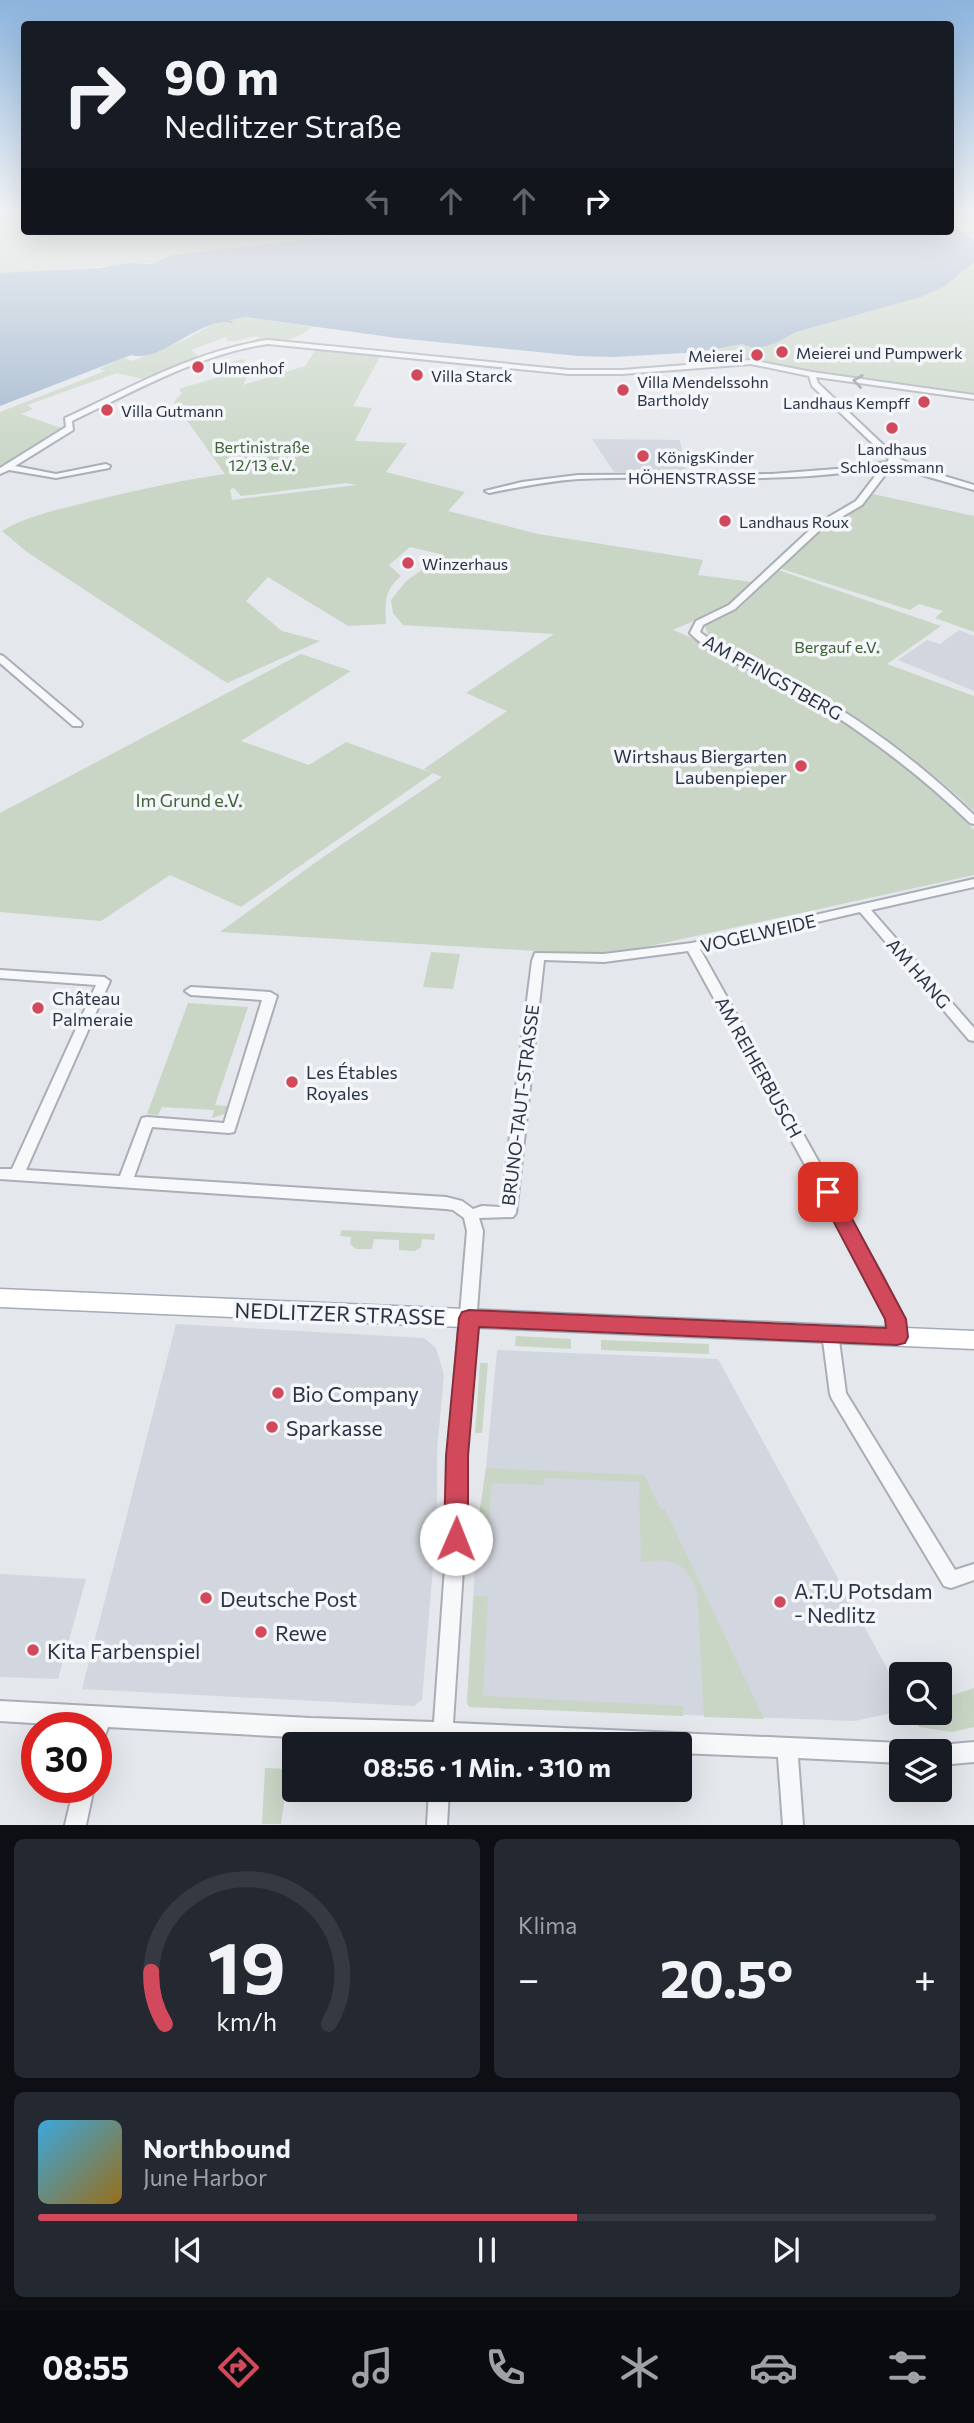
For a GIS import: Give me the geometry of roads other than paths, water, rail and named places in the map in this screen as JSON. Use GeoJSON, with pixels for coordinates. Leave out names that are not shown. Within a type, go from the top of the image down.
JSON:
{"type":"FeatureCollection","features":[{"type":"Feature","properties":{"kind":"main road","name":"NEDLITZER STRASSE"},"geometry":{"type":"LineString","coordinates":[[0,1298],[974,1340]]}},
{"type":"Feature","properties":{"kind":"street"},"geometry":{"type":"LineString","coordinates":[[4,469],[69,428],[68,420],[176,369],[263,342],[569,372],[622,372],[751,362],[812,374],[974,397]]}},
{"type":"Feature","properties":{"kind":"street"},"geometry":{"type":"LineString","coordinates":[[812,374],[815,384],[890,461],[974,488]]}},
{"type":"Feature","properties":{"kind":"street","name":"HÖHENSTRASSE"},"geometry":{"type":"LineString","coordinates":[[489,491],[576,477],[812,476],[856,471],[890,461]]}},
{"type":"Feature","properties":{"kind":"street","name":"AM PFINGSTBERG"},"geometry":{"type":"LineString","coordinates":[[890,461],[859,503],[818,527],[732,607],[699,623],[695,633],[821,702],[883,742],[911,763],[974,821]]}},
{"type":"Feature","properties":{"kind":"street"},"geometry":{"type":"LineString","coordinates":[[4,469],[56,476],[106,466]]}},
{"type":"Feature","properties":{"kind":"street"},"geometry":{"type":"LineString","coordinates":[[856,471],[876,479]]}},
{"type":"Feature","properties":{"kind":"street"},"geometry":{"type":"LineString","coordinates":[[0,658],[77,724]]}},
{"type":"Feature","properties":{"kind":"street","name":"VOGELWEIDE"},"geometry":{"type":"LineString","coordinates":[[538,959],[604,958],[692,947],[974,883]]}},
{"type":"Feature","properties":{"kind":"street","name":"AM HANG"},"geometry":{"type":"LineString","coordinates":[[864,909],[974,1037]]}},
{"type":"Feature","properties":{"kind":"street","name":"AM REIHERBUSCH"},"geometry":{"type":"LineString","coordinates":[[692,947],[876,1279],[895,1319],[897,1337]]}},
{"type":"Feature","properties":{"kind":"street","name":"BRUNO-TAUT-STRASSE"},"geometry":{"type":"LineString","coordinates":[[471,1215],[482,1212],[508,1213],[538,959]]}},
{"type":"Feature","properties":{"kind":"street"},"geometry":{"type":"LineString","coordinates":[[0,974],[104,981],[16,1176]]}},
{"type":"Feature","properties":{"kind":"street"},"geometry":{"type":"LineString","coordinates":[[125,1182],[148,1122],[229,1128],[270,996],[191,991]]}},
{"type":"Feature","properties":{"kind":"street"},"geometry":{"type":"LineString","coordinates":[[0,1174],[446,1203],[457,1205],[471,1215],[475,1231],[457,1456],[456,1539],[443,1732]]}},
{"type":"Feature","properties":{"kind":"street"},"geometry":{"type":"LineString","coordinates":[[830,1334],[838,1394],[951,1580],[974,1572]]}},
{"type":"Feature","properties":{"kind":"street"},"geometry":{"type":"LineString","coordinates":[[0,1711],[21,1714]]}},
{"type":"Feature","properties":{"kind":"street"},"geometry":{"type":"LineString","coordinates":[[112,1725],[310,1728],[363,1732]]}},
{"type":"Feature","properties":{"kind":"street"},"geometry":{"type":"LineString","coordinates":[[692,1745],[889,1752]]}},
{"type":"Feature","properties":{"kind":"street"},"geometry":{"type":"LineString","coordinates":[[787,1748],[793,1825]]}},
{"type":"Feature","properties":{"kind":"street"},"geometry":{"type":"LineString","coordinates":[[952,1754],[974,1752]]}},
{"type":"Feature","properties":{"kind":"street"},"geometry":{"type":"LineString","coordinates":[[437,1825],[438,1802]]}},
{"type":"Feature","properties":{"kind":"street"},"geometry":{"type":"LineString","coordinates":[[75,1825],[80,1803]]}},
{"type":"Feature","properties":{"kind":"water"},"geometry":{"type":"Polygon","coordinates":[[[0,298],[917,298],[796,332],[776,343],[756,349],[742,344],[702,352],[613,357],[397,338],[245,317],[230,320],[234,324],[223,322],[211,325],[157,352],[143,356],[131,355],[0,406],[0,298]]]}},
{"type":"Feature","properties":{"kind":"place","name":"Meierei und Pumpwerk"},"geometry":{"type":"Point","coordinates":[782,352]}},
{"type":"Feature","properties":{"kind":"place","name":"Meierei"},"geometry":{"type":"Point","coordinates":[757,355]}},
{"type":"Feature","properties":{"kind":"place","name":"Ulmenhof"},"geometry":{"type":"Point","coordinates":[198,367]}},
{"type":"Feature","properties":{"kind":"place","name":"Villa Starck"},"geometry":{"type":"Point","coordinates":[417,375]}},
{"type":"Feature","properties":{"kind":"place","name":"Villa Mendelssohn Bartholdy"},"geometry":{"type":"Point","coordinates":[623,390]}},
{"type":"Feature","properties":{"kind":"place","name":"Landhaus Kempff"},"geometry":{"type":"Point","coordinates":[924,402]}},
{"type":"Feature","properties":{"kind":"place","name":"Villa Gutmann"},"geometry":{"type":"Point","coordinates":[107,410]}},
{"type":"Feature","properties":{"kind":"place","name":"Landhaus Schloessmann"},"geometry":{"type":"Point","coordinates":[892,428]}},
{"type":"Feature","properties":{"kind":"place","name":"KönigsKinder"},"geometry":{"type":"Point","coordinates":[643,456]}},
{"type":"Feature","properties":{"kind":"place","name":"Landhaus Roux"},"geometry":{"type":"Point","coordinates":[725,521]}},
{"type":"Feature","properties":{"kind":"place","name":"Winzerhaus"},"geometry":{"type":"Point","coordinates":[408,563]}},
{"type":"Feature","properties":{"kind":"place","name":"Wirtshaus Biergarten Laubenpieper"},"geometry":{"type":"Point","coordinates":[801,766]}},
{"type":"Feature","properties":{"kind":"place","name":"Château Palmeraie"},"geometry":{"type":"Point","coordinates":[38,1008]}},
{"type":"Feature","properties":{"kind":"place","name":"Les Étables Royales"},"geometry":{"type":"Point","coordinates":[292,1082]}},
{"type":"Feature","properties":{"kind":"place","name":"Bio Company"},"geometry":{"type":"Point","coordinates":[278,1393]}},
{"type":"Feature","properties":{"kind":"place","name":"Sparkasse"},"geometry":{"type":"Point","coordinates":[272,1427]}},
{"type":"Feature","properties":{"kind":"place","name":"Deutsche Post"},"geometry":{"type":"Point","coordinates":[206,1598]}},
{"type":"Feature","properties":{"kind":"place","name":"A.T.U Potsdam - Nedlitz"},"geometry":{"type":"Point","coordinates":[780,1602]}},
{"type":"Feature","properties":{"kind":"place","name":"Rewe"},"geometry":{"type":"Point","coordinates":[261,1632]}},
{"type":"Feature","properties":{"kind":"place","name":"Kita Farbenspiel"},"geometry":{"type":"Point","coordinates":[33,1650]}},
{"type":"Feature","properties":{"kind":"park label","name":"Bertinistraße 12/13 e.V."},"geometry":{"type":"Point","coordinates":[262,455]}},
{"type":"Feature","properties":{"kind":"park label","name":"Bergauf e.V."},"geometry":{"type":"Point","coordinates":[837,646]}},
{"type":"Feature","properties":{"kind":"park label","name":"Im Grund e.V."},"geometry":{"type":"Point","coordinates":[189,800]}}]}
